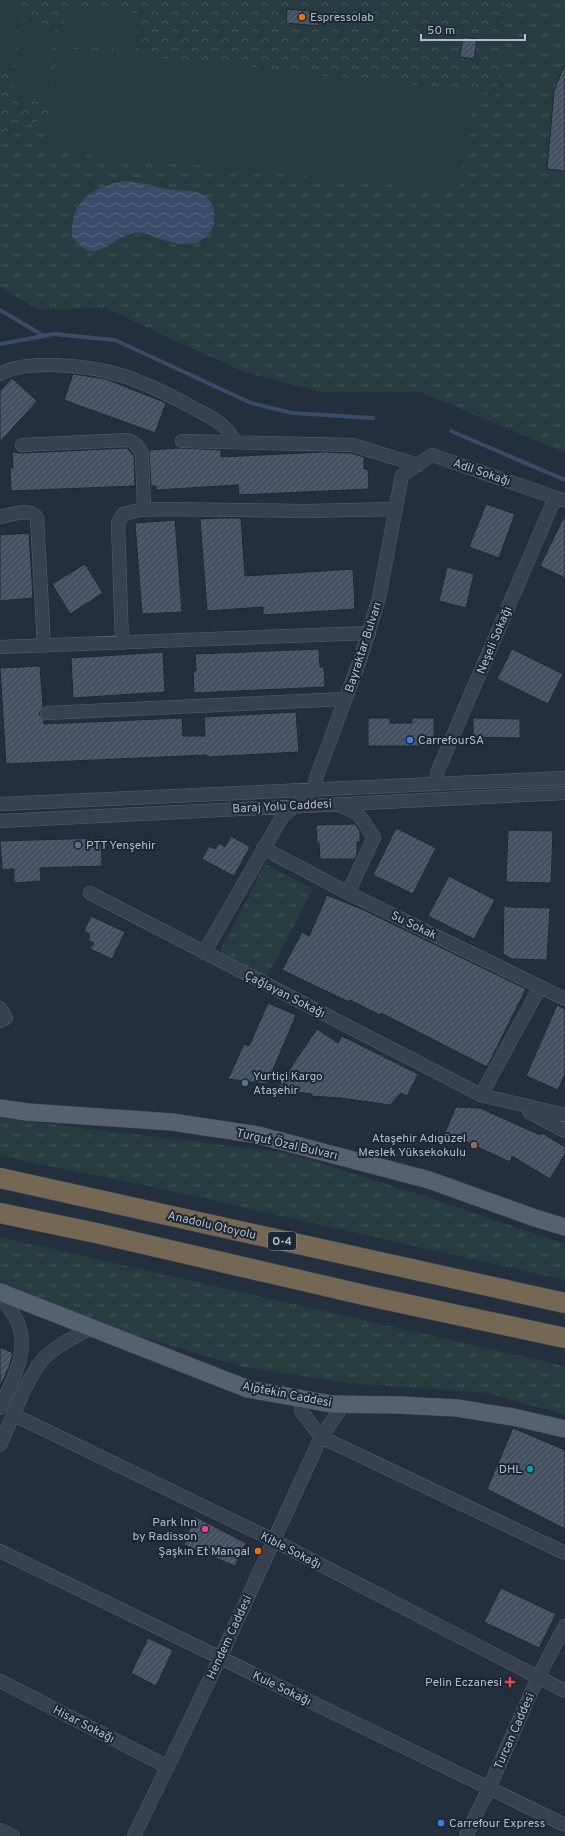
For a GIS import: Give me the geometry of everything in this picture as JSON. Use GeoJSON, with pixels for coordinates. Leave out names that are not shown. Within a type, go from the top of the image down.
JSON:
{"type":"FeatureCollection","features":[{"type":"Feature","properties":{"kind":"highway","name":"Anadolu Otoyolu"},"geometry":{"type":"LineString","coordinates":[[0,1178],[565,1303]]}},
{"type":"Feature","properties":{"kind":"highway"},"geometry":{"type":"LineString","coordinates":[[0,1213],[96,1233],[373,1297],[565,1338]]}},
{"type":"Feature","properties":{"kind":"main road","name":"Turgut Özal Bulvarı"},"geometry":{"type":"LineString","coordinates":[[0,1108],[27,1112],[172,1122],[258,1135],[429,1180],[535,1218],[565,1227]]}},
{"type":"Feature","properties":{"kind":"main road","name":"Alptekin Caddesi"},"geometry":{"type":"LineString","coordinates":[[0,1292],[248,1389],[302,1400],[344,1404],[457,1408],[513,1417],[565,1429]]}},
{"type":"Feature","properties":{"kind":"street"},"geometry":{"type":"LineString","coordinates":[[0,374],[15,368],[40,364],[82,366],[120,374],[166,394],[212,417],[226,428],[235,442]]}},
{"type":"Feature","properties":{"kind":"street"},"geometry":{"type":"LineString","coordinates":[[22,445],[128,440],[133,442],[140,449],[142,454],[144,510]]}},
{"type":"Feature","properties":{"kind":"street"},"geometry":{"type":"LineString","coordinates":[[182,441],[352,445],[418,465]]}},
{"type":"Feature","properties":{"kind":"street","name":"Adil Sokağı"},"geometry":{"type":"LineString","coordinates":[[402,476],[432,455],[560,499]]}},
{"type":"Feature","properties":{"kind":"street","name":"Bayraktar Bulvarı"},"geometry":{"type":"LineString","coordinates":[[315,789],[316,778],[345,699],[379,598],[402,476]]}},
{"type":"Feature","properties":{"kind":"street","name":"Neşeli Sokağı"},"geometry":{"type":"LineString","coordinates":[[437,783],[436,774],[560,499]]}},
{"type":"Feature","properties":{"kind":"street"},"geometry":{"type":"LineString","coordinates":[[122,643],[118,523],[120,518],[128,512],[144,510],[307,511],[396,509]]}},
{"type":"Feature","properties":{"kind":"street"},"geometry":{"type":"LineString","coordinates":[[0,517],[30,512],[35,514],[37,518],[44,646]]}},
{"type":"Feature","properties":{"kind":"street"},"geometry":{"type":"LineString","coordinates":[[0,647],[368,633]]}},
{"type":"Feature","properties":{"kind":"street"},"geometry":{"type":"LineString","coordinates":[[47,714],[345,699]]}},
{"type":"Feature","properties":{"kind":"street","name":"Baraj Yolu Caddesi"},"geometry":{"type":"LineString","coordinates":[[0,804],[565,778]]}},
{"type":"Feature","properties":{"kind":"street"},"geometry":{"type":"LineString","coordinates":[[204,953],[282,817],[315,789],[338,804],[358,814],[374,837],[348,893]]}},
{"type":"Feature","properties":{"kind":"street","name":"Baraj Yolu Caddesi"},"geometry":{"type":"LineString","coordinates":[[0,821],[565,793]]}},
{"type":"Feature","properties":{"kind":"street","name":"Su Sokak"},"geometry":{"type":"LineString","coordinates":[[263,848],[348,893],[565,999]]}},
{"type":"Feature","properties":{"kind":"street","name":"Çağlayan Sokağı"},"geometry":{"type":"LineString","coordinates":[[90,893],[481,1095],[564,1115]]}},
{"type":"Feature","properties":{"kind":"street"},"geometry":{"type":"LineString","coordinates":[[481,1095],[540,987]]}},
{"type":"Feature","properties":{"kind":"street"},"geometry":{"type":"LineString","coordinates":[[0,1008],[6,1018],[0,1020]]}},
{"type":"Feature","properties":{"kind":"street"},"geometry":{"type":"LineString","coordinates":[[512,1103],[565,1131]]}},
{"type":"Feature","properties":{"kind":"street"},"geometry":{"type":"LineString","coordinates":[[0,1296],[15,1317],[21,1340],[21,1358],[0,1408]]}},
{"type":"Feature","properties":{"kind":"street"},"geometry":{"type":"LineString","coordinates":[[0,1445],[34,1374],[46,1356],[68,1339],[92,1328]]}},
{"type":"Feature","properties":{"kind":"street"},"geometry":{"type":"LineString","coordinates":[[302,1400],[301,1411],[321,1437],[565,1553]]}},
{"type":"Feature","properties":{"kind":"street","name":"Hendem Caddesi"},"geometry":{"type":"LineString","coordinates":[[134,1836],[220,1658],[321,1437],[344,1404]]}},
{"type":"Feature","properties":{"kind":"street","name":"Kible Sokağı"},"geometry":{"type":"LineString","coordinates":[[14,1415],[273,1540],[565,1691]]}},
{"type":"Feature","properties":{"kind":"street","name":"Kule Sokağı"},"geometry":{"type":"LineString","coordinates":[[0,1551],[565,1825]]}},
{"type":"Feature","properties":{"kind":"street","name":"Turcan Caddesi"},"geometry":{"type":"LineString","coordinates":[[466,1836],[538,1677],[565,1626]]}},
{"type":"Feature","properties":{"kind":"street","name":"Hisar Sokağı"},"geometry":{"type":"LineString","coordinates":[[0,1681],[168,1767]]}},
{"type":"Feature","properties":{"kind":"street"},"geometry":{"type":"LineString","coordinates":[[0,1830],[13,1836]]}},
{"type":"Feature","properties":{"kind":"green space"},"geometry":{"type":"Polygon","coordinates":[[[0,0],[505,0],[497,95],[57,47],[49,118],[0,133],[0,0]]]}},
{"type":"Feature","properties":{"kind":"green space"},"geometry":{"type":"Polygon","coordinates":[[[0,0],[20,0],[13,70],[0,69],[0,0]]]}},
{"type":"Feature","properties":{"kind":"green space"},"geometry":{"type":"Polygon","coordinates":[[[505,0],[565,0],[565,453],[421,392],[321,392],[244,372],[105,308],[40,310],[0,287],[0,133],[49,118],[57,47],[496,94],[505,0]]]}},
{"type":"Feature","properties":{"kind":"green space"},"geometry":{"type":"Polygon","coordinates":[[[67,6],[139,14],[135,51],[62,43],[67,6]]]}},
{"type":"Feature","properties":{"kind":"green space"},"geometry":{"type":"Polygon","coordinates":[[[20,21],[55,24],[48,99],[13,96],[20,21]]]}},
{"type":"Feature","properties":{"kind":"green space"},"geometry":{"type":"Polygon","coordinates":[[[57,47],[476,92],[458,191],[46,150],[57,47]]]}},
{"type":"Feature","properties":{"kind":"green space"},"geometry":{"type":"Polygon","coordinates":[[[265,864],[313,889],[267,977],[219,953],[265,864]]]}},
{"type":"Feature","properties":{"kind":"green space"},"geometry":{"type":"Polygon","coordinates":[[[0,1118],[289,1153],[433,1199],[565,1244],[565,1280],[158,1188],[0,1156],[0,1118]]]}},
{"type":"Feature","properties":{"kind":"green space"},"geometry":{"type":"Polygon","coordinates":[[[0,1237],[565,1366],[565,1415],[488,1393],[347,1383],[244,1367],[138,1336],[0,1284],[0,1237]]]}},
{"type":"Feature","properties":{"kind":"water"},"geometry":{"type":"Polygon","coordinates":[[[125,181],[171,190],[194,191],[208,198],[213,207],[214,214],[212,230],[202,240],[192,244],[173,243],[144,233],[134,233],[95,251],[88,250],[81,246],[72,237],[72,224],[79,205],[94,191],[113,183],[125,181]]]}},
{"type":"Feature","properties":{"kind":"building"},"geometry":{"type":"Polygon","coordinates":[[[287,9],[320,12],[318,26],[286,23],[287,9]]]}},
{"type":"Feature","properties":{"kind":"building"},"geometry":{"type":"Polygon","coordinates":[[[463,37],[477,39],[474,59],[460,57],[463,37]]]}},
{"type":"Feature","properties":{"kind":"building"},"geometry":{"type":"Polygon","coordinates":[[[564,66],[565,171],[547,169],[554,91],[564,66]]]}},
{"type":"Feature","properties":{"kind":"building"},"geometry":{"type":"Polygon","coordinates":[[[73,374],[106,379],[166,403],[155,433],[64,400],[73,374]]]}},
{"type":"Feature","properties":{"kind":"building"},"geometry":{"type":"Polygon","coordinates":[[[12,378],[37,401],[0,442],[0,391],[12,378]]]}},
{"type":"Feature","properties":{"kind":"building"},"geometry":{"type":"Polygon","coordinates":[[[127,448],[134,456],[135,486],[11,491],[10,468],[13,468],[12,452],[22,453],[127,448]]]}},
{"type":"Feature","properties":{"kind":"building"},"geometry":{"type":"Polygon","coordinates":[[[179,448],[221,450],[221,457],[323,452],[351,453],[364,457],[364,469],[368,469],[369,489],[239,495],[238,485],[156,490],[156,486],[151,486],[149,450],[179,448]]]}},
{"type":"Feature","properties":{"kind":"building"},"geometry":{"type":"Polygon","coordinates":[[[486,504],[515,514],[499,558],[469,547],[486,504]]]}},
{"type":"Feature","properties":{"kind":"building"},"geometry":{"type":"Polygon","coordinates":[[[565,515],[565,578],[540,566],[565,515]]]}},
{"type":"Feature","properties":{"kind":"building"},"geometry":{"type":"Polygon","coordinates":[[[241,518],[245,576],[353,569],[355,609],[263,615],[263,607],[207,611],[200,519],[241,518]]]}},
{"type":"Feature","properties":{"kind":"building"},"geometry":{"type":"Polygon","coordinates":[[[175,520],[182,612],[142,614],[135,523],[175,520]]]}},
{"type":"Feature","properties":{"kind":"building"},"geometry":{"type":"Polygon","coordinates":[[[29,533],[33,598],[0,601],[0,535],[29,533]]]}},
{"type":"Feature","properties":{"kind":"building"},"geometry":{"type":"Polygon","coordinates":[[[85,564],[103,593],[70,614],[52,584],[85,564]]]}},
{"type":"Feature","properties":{"kind":"building"},"geometry":{"type":"Polygon","coordinates":[[[447,567],[474,574],[466,608],[439,601],[447,567]]]}},
{"type":"Feature","properties":{"kind":"building"},"geometry":{"type":"Polygon","coordinates":[[[319,649],[320,667],[324,667],[325,687],[194,693],[193,671],[196,671],[195,654],[319,649]]]}},
{"type":"Feature","properties":{"kind":"building"},"geometry":{"type":"Polygon","coordinates":[[[512,649],[563,674],[548,704],[497,679],[512,649]]]}},
{"type":"Feature","properties":{"kind":"building"},"geometry":{"type":"Polygon","coordinates":[[[163,652],[165,692],[73,698],[71,658],[163,652]]]}},
{"type":"Feature","properties":{"kind":"building"},"geometry":{"type":"Polygon","coordinates":[[[40,666],[43,706],[39,714],[44,720],[44,724],[182,718],[183,736],[205,736],[204,717],[296,712],[299,752],[207,757],[207,755],[6,764],[0,668],[40,666]]]}},
{"type":"Feature","properties":{"kind":"building"},"geometry":{"type":"Polygon","coordinates":[[[368,718],[390,718],[390,723],[412,723],[412,718],[434,718],[434,746],[368,746],[368,718]]]}},
{"type":"Feature","properties":{"kind":"building"},"geometry":{"type":"Polygon","coordinates":[[[473,718],[520,719],[520,738],[473,737],[473,718]]]}},
{"type":"Feature","properties":{"kind":"building"},"geometry":{"type":"Polygon","coordinates":[[[355,824],[360,831],[360,842],[357,842],[357,854],[355,859],[320,859],[316,825],[355,824]]]}},
{"type":"Feature","properties":{"kind":"building"},"geometry":{"type":"Polygon","coordinates":[[[396,828],[436,848],[413,894],[373,875],[396,828]]]}},
{"type":"Feature","properties":{"kind":"building"},"geometry":{"type":"Polygon","coordinates":[[[508,830],[553,831],[551,883],[506,882],[508,830]]]}},
{"type":"Feature","properties":{"kind":"building"},"geometry":{"type":"Polygon","coordinates":[[[231,836],[250,847],[234,876],[202,859],[209,846],[215,849],[219,843],[225,847],[231,836]]]}},
{"type":"Feature","properties":{"kind":"building"},"geometry":{"type":"Polygon","coordinates":[[[101,838],[102,866],[40,868],[41,881],[14,883],[14,869],[2,870],[0,841],[101,838]]]}},
{"type":"Feature","properties":{"kind":"building"},"geometry":{"type":"Polygon","coordinates":[[[449,876],[495,900],[474,939],[428,916],[449,876]]]}},
{"type":"Feature","properties":{"kind":"building"},"geometry":{"type":"Polygon","coordinates":[[[327,895],[364,910],[526,989],[487,1067],[381,1013],[380,1015],[350,1000],[349,1002],[282,970],[302,932],[309,936],[327,895]]]}},
{"type":"Feature","properties":{"kind":"building"},"geometry":{"type":"Polygon","coordinates":[[[504,905],[508,907],[550,908],[547,960],[512,959],[503,954],[504,905]]]}},
{"type":"Feature","properties":{"kind":"building"},"geometry":{"type":"Polygon","coordinates":[[[91,916],[125,932],[112,959],[90,949],[94,943],[88,940],[90,934],[84,931],[91,916]]]}},
{"type":"Feature","properties":{"kind":"building"},"geometry":{"type":"Polygon","coordinates":[[[268,1003],[296,1015],[267,1084],[228,1079],[244,1044],[249,1046],[268,1003]]]}},
{"type":"Feature","properties":{"kind":"building"},"geometry":{"type":"Polygon","coordinates":[[[557,1005],[565,1009],[565,1074],[558,1090],[526,1076],[557,1005]]]}},
{"type":"Feature","properties":{"kind":"building"},"geometry":{"type":"Polygon","coordinates":[[[317,1029],[338,1043],[342,1036],[418,1074],[407,1096],[401,1093],[390,1105],[341,1098],[311,1096],[312,1094],[276,1089],[317,1029]]]}},
{"type":"Feature","properties":{"kind":"building"},"geometry":{"type":"Polygon","coordinates":[[[456,1107],[480,1108],[540,1135],[542,1133],[565,1147],[565,1154],[550,1179],[512,1156],[510,1162],[445,1132],[456,1107]]]}},
{"type":"Feature","properties":{"kind":"building"},"geometry":{"type":"Polygon","coordinates":[[[0,1347],[13,1353],[9,1367],[0,1387],[0,1347]]]}},
{"type":"Feature","properties":{"kind":"building","name":"DHL"},"geometry":{"type":"Polygon","coordinates":[[[513,1428],[565,1450],[565,1529],[487,1489],[513,1428]]]}},
{"type":"Feature","properties":{"kind":"building","name":"Park Inn by Radisson"},"geometry":{"type":"Polygon","coordinates":[[[194,1516],[246,1543],[235,1566],[184,1545],[194,1516]]]}},
{"type":"Feature","properties":{"kind":"building"},"geometry":{"type":"Polygon","coordinates":[[[501,1588],[556,1614],[539,1648],[484,1622],[501,1588]]]}},
{"type":"Feature","properties":{"kind":"building"},"geometry":{"type":"Polygon","coordinates":[[[148,1638],[173,1650],[156,1686],[131,1673],[148,1638]]]}},
{"type":"Feature","properties":{"kind":"waterway"},"geometry":{"type":"LineString","coordinates":[[0,310],[44,336]]}},
{"type":"Feature","properties":{"kind":"waterway"},"geometry":{"type":"LineString","coordinates":[[0,344],[54,334],[115,340],[251,403],[292,413],[373,418]]}},
{"type":"Feature","properties":{"kind":"waterway"},"geometry":{"type":"LineString","coordinates":[[451,431],[565,480]]}},
{"type":"Feature","properties":{"kind":"place","name":"Espressolab"},"geometry":{"type":"Point","coordinates":[302,17]}},
{"type":"Feature","properties":{"kind":"place","name":"CarrefourSA"},"geometry":{"type":"Point","coordinates":[410,740]}},
{"type":"Feature","properties":{"kind":"place","name":"PTT Yenşehir"},"geometry":{"type":"Point","coordinates":[78,845]}},
{"type":"Feature","properties":{"kind":"place","name":"Yurtiçi Kargo Ataşehir"},"geometry":{"type":"Point","coordinates":[245,1083]}},
{"type":"Feature","properties":{"kind":"place","name":"Ataşehir Adıgüzel Meslek Yüksekokulu"},"geometry":{"type":"Point","coordinates":[474,1145]}},
{"type":"Feature","properties":{"kind":"place","name":"DHL"},"geometry":{"type":"Point","coordinates":[530,1469]}},
{"type":"Feature","properties":{"kind":"place","name":"Park Inn by Radisson"},"geometry":{"type":"Point","coordinates":[205,1529]}},
{"type":"Feature","properties":{"kind":"place","name":"Şaşkın Et Mangal"},"geometry":{"type":"Point","coordinates":[258,1551]}},
{"type":"Feature","properties":{"kind":"place","name":"Pelin Eczanesi"},"geometry":{"type":"Point","coordinates":[510,1682]}},
{"type":"Feature","properties":{"kind":"place","name":"Carrefour Express"},"geometry":{"type":"Point","coordinates":[441,1823]}}]}
